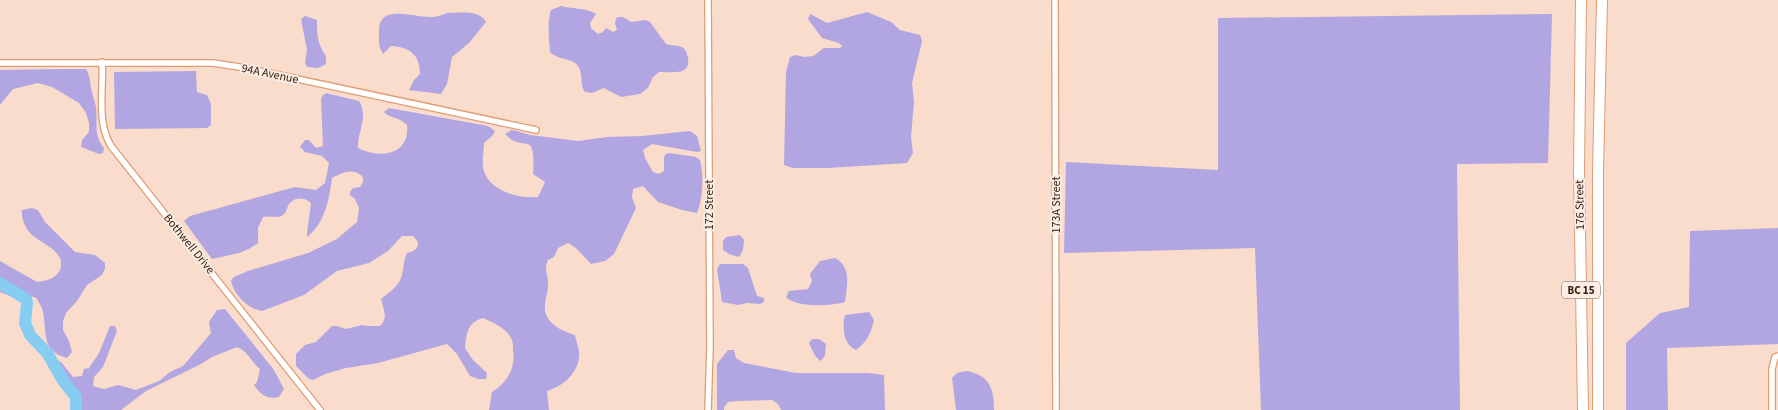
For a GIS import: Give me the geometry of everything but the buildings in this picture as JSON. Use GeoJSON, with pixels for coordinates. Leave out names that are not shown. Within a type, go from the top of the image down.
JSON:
{"type":"FeatureCollection","features":[{"type":"Feature","properties":{"kind":"highway","name":"176 Street"},"geometry":{"type":"LineString","coordinates":[[1581,0],[1579,170],[1583,410]]}},
{"type":"Feature","properties":{"kind":"highway","name":"176 Street"},"geometry":{"type":"LineString","coordinates":[[1598,410],[1598,171],[1602,0]]}},
{"type":"Feature","properties":{"kind":"street","name":"172 Street"},"geometry":{"type":"LineString","coordinates":[[708,0],[710,347],[708,410]]}},
{"type":"Feature","properties":{"kind":"street","name":"173A Street"},"geometry":{"type":"LineString","coordinates":[[1055,0],[1056,410]]}},
{"type":"Feature","properties":{"kind":"street","name":"Bothwell Drive"},"geometry":{"type":"LineString","coordinates":[[102,62],[103,126],[111,146],[320,410]]}},
{"type":"Feature","properties":{"kind":"street","name":"94A Avenue"},"geometry":{"type":"LineString","coordinates":[[0,63],[199,62],[227,65],[536,130]]}},
{"type":"Feature","properties":{"kind":"street"},"geometry":{"type":"LineString","coordinates":[[1772,410],[1772,368],[1777,356]]}},
{"type":"Feature","properties":{"kind":"shaded area"},"geometry":{"type":"Polygon","coordinates":[[[561,6],[596,14],[590,23],[591,28],[598,34],[606,28],[613,32],[617,30],[615,23],[617,17],[623,17],[631,22],[646,20],[650,22],[666,44],[680,46],[684,49],[688,58],[688,64],[683,71],[659,72],[653,77],[648,88],[640,94],[621,97],[604,88],[592,93],[585,92],[578,66],[572,61],[557,57],[550,52],[549,20],[551,10],[561,6]]]}},
{"type":"Feature","properties":{"kind":"shaded area"},"geometry":{"type":"Polygon","coordinates":[[[867,12],[891,22],[900,30],[920,35],[922,41],[912,83],[914,102],[911,137],[913,153],[907,163],[828,168],[793,168],[784,165],[786,72],[790,57],[796,55],[804,57],[813,56],[824,48],[840,48],[842,46],[839,43],[822,38],[808,19],[810,14],[827,23],[867,12]]]}},
{"type":"Feature","properties":{"kind":"shaded area"},"geometry":{"type":"Polygon","coordinates":[[[447,13],[474,13],[486,22],[469,43],[452,57],[447,84],[441,94],[409,90],[414,80],[420,74],[418,61],[412,53],[403,48],[391,46],[383,54],[379,43],[381,22],[385,17],[391,15],[431,17],[447,13]]]}},
{"type":"Feature","properties":{"kind":"shaded area"},"geometry":{"type":"Polygon","coordinates":[[[1552,14],[1548,163],[1457,164],[1460,410],[1261,410],[1255,248],[1064,253],[1066,162],[1218,170],[1218,18],[1552,14]]]}},
{"type":"Feature","properties":{"kind":"shaded area"},"geometry":{"type":"Polygon","coordinates":[[[305,16],[317,20],[318,39],[326,60],[326,64],[318,68],[307,67],[305,63],[307,50],[301,19],[305,16]]]}},
{"type":"Feature","properties":{"kind":"shaded area"},"geometry":{"type":"Polygon","coordinates":[[[86,69],[96,107],[97,134],[104,148],[103,153],[99,154],[81,147],[82,140],[89,132],[86,113],[79,103],[52,87],[38,83],[13,89],[0,105],[0,70],[86,69]]]}},
{"type":"Feature","properties":{"kind":"shaded area"},"geometry":{"type":"Polygon","coordinates":[[[196,71],[197,92],[207,95],[211,104],[211,125],[207,128],[115,129],[114,72],[196,71]]]}},
{"type":"Feature","properties":{"kind":"shaded area"},"geometry":{"type":"Polygon","coordinates":[[[326,93],[359,101],[362,107],[363,119],[358,148],[375,153],[384,154],[398,149],[404,143],[407,135],[407,125],[384,112],[389,108],[488,126],[495,131],[484,143],[483,167],[485,175],[490,182],[504,191],[530,197],[538,197],[545,182],[533,174],[533,150],[527,144],[512,140],[505,134],[511,130],[530,135],[578,141],[690,131],[697,136],[701,151],[697,152],[652,144],[643,150],[653,172],[659,174],[664,171],[664,157],[666,154],[696,157],[700,160],[702,187],[699,207],[697,213],[682,210],[658,202],[643,186],[633,189],[632,197],[636,208],[614,254],[605,261],[591,264],[576,248],[568,243],[558,248],[554,257],[548,260],[546,267],[548,288],[545,311],[554,325],[575,335],[579,351],[577,365],[570,377],[547,391],[549,410],[489,410],[492,392],[506,380],[512,369],[514,357],[512,339],[509,334],[483,318],[471,325],[466,337],[465,348],[473,360],[487,373],[486,379],[470,376],[457,354],[447,344],[378,363],[346,368],[325,374],[313,380],[309,379],[296,366],[296,354],[305,345],[316,342],[332,326],[346,329],[362,325],[380,326],[385,316],[381,299],[397,285],[402,275],[407,253],[415,250],[418,242],[413,236],[402,236],[388,251],[369,263],[337,271],[304,295],[262,311],[257,310],[242,300],[232,285],[231,280],[248,271],[308,253],[337,239],[357,222],[359,208],[350,192],[353,188],[360,187],[363,177],[355,172],[351,172],[332,178],[328,203],[322,218],[307,237],[311,203],[303,199],[291,202],[281,216],[263,217],[258,228],[258,243],[249,249],[212,259],[184,221],[190,216],[295,187],[316,190],[325,183],[329,163],[322,156],[305,152],[300,147],[305,140],[309,140],[316,148],[323,146],[321,99],[326,93]]]}},
{"type":"Feature","properties":{"kind":"shaded area"},"geometry":{"type":"Polygon","coordinates":[[[32,208],[38,210],[45,222],[75,252],[95,255],[105,263],[102,275],[87,285],[77,301],[66,313],[63,321],[63,330],[72,352],[67,358],[53,351],[49,346],[45,334],[43,310],[36,298],[26,294],[13,297],[0,292],[0,261],[37,282],[53,277],[60,270],[61,263],[57,253],[35,238],[25,226],[22,210],[32,208]]]}},
{"type":"Feature","properties":{"kind":"shaded area"},"geometry":{"type":"Polygon","coordinates":[[[1778,228],[1778,344],[1667,348],[1668,410],[1626,410],[1626,343],[1660,313],[1689,307],[1690,231],[1778,228]]]}},
{"type":"Feature","properties":{"kind":"shaded area"},"geometry":{"type":"Polygon","coordinates":[[[740,235],[744,240],[743,250],[739,257],[723,250],[723,241],[726,237],[740,235]]]}},
{"type":"Feature","properties":{"kind":"shaded area"},"geometry":{"type":"Polygon","coordinates":[[[835,258],[844,266],[846,272],[845,302],[823,305],[806,304],[791,301],[786,297],[789,291],[808,289],[812,281],[810,274],[820,261],[835,258]]]}},
{"type":"Feature","properties":{"kind":"shaded area"},"geometry":{"type":"Polygon","coordinates":[[[720,264],[743,264],[748,268],[757,296],[764,298],[764,302],[760,304],[747,303],[738,305],[722,302],[717,269],[720,264]]]}},
{"type":"Feature","properties":{"kind":"shaded area"},"geometry":{"type":"Polygon","coordinates":[[[225,309],[274,370],[284,389],[279,397],[267,397],[261,394],[254,385],[257,382],[260,369],[244,351],[237,347],[212,357],[146,391],[121,410],[77,410],[63,386],[48,366],[48,360],[53,358],[61,362],[73,377],[82,376],[84,369],[89,368],[99,353],[110,326],[115,326],[117,331],[103,367],[94,377],[93,386],[104,389],[118,385],[136,390],[159,381],[170,372],[183,366],[211,333],[209,322],[217,310],[225,309]]]}},
{"type":"Feature","properties":{"kind":"shaded area"},"geometry":{"type":"Polygon","coordinates":[[[869,312],[874,320],[871,329],[866,340],[856,350],[848,344],[844,335],[845,315],[869,312]]]}},
{"type":"Feature","properties":{"kind":"shaded area"},"geometry":{"type":"Polygon","coordinates":[[[812,339],[819,339],[826,344],[825,355],[821,361],[815,355],[809,343],[812,339]]]}},
{"type":"Feature","properties":{"kind":"shaded area"},"geometry":{"type":"Polygon","coordinates":[[[728,350],[734,350],[736,358],[744,363],[796,373],[868,373],[884,375],[885,410],[781,410],[778,404],[772,400],[728,402],[724,410],[717,410],[717,364],[728,350]]]}},
{"type":"Feature","properties":{"kind":"shaded area"},"geometry":{"type":"Polygon","coordinates":[[[966,371],[980,376],[989,384],[993,396],[994,410],[956,410],[952,378],[957,373],[966,371]]]}},
{"type":"Feature","properties":{"kind":"waterway"},"geometry":{"type":"LineString","coordinates":[[0,283],[26,299],[25,323],[30,335],[47,353],[64,382],[76,397],[76,410]]}}]}
